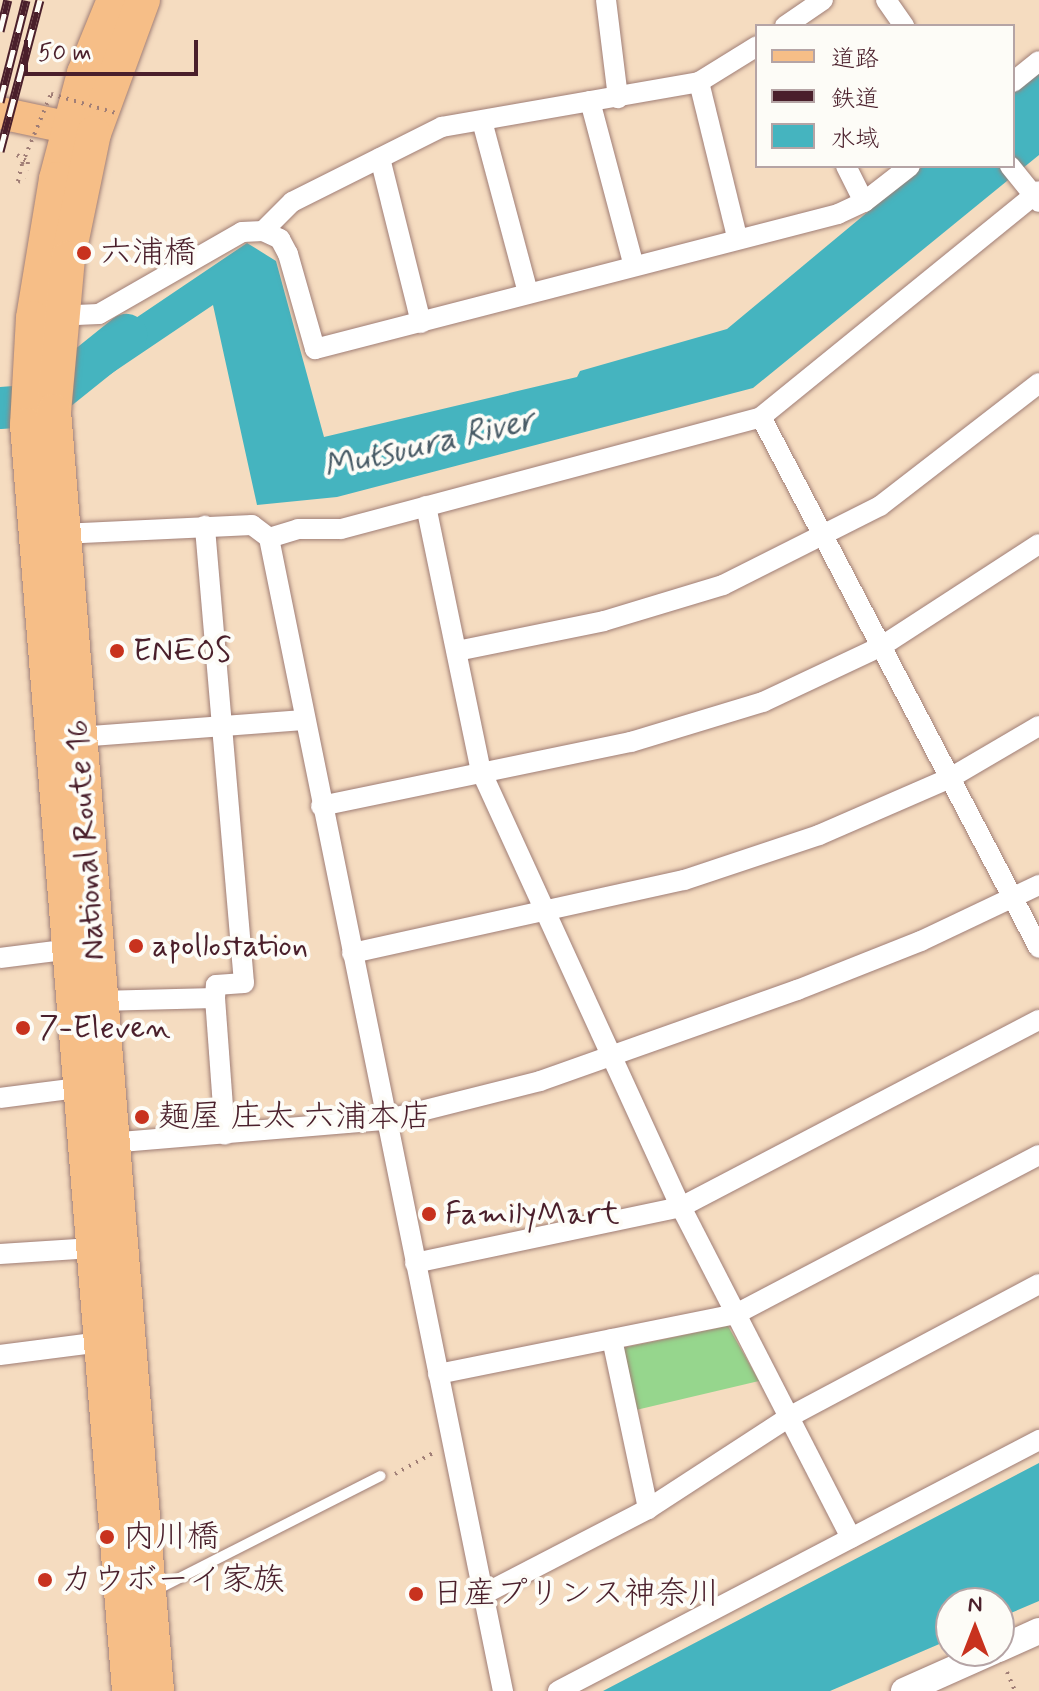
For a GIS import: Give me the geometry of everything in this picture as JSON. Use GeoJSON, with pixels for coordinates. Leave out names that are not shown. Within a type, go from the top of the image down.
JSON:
{"type":"FeatureCollection","features":[{"type":"Feature","properties":{"kind":"highway","name":"National Route 16"},"geometry":{"type":"LineString","coordinates":[[114,0],[93,125],[47,317],[40,418],[81,948],[98,1001],[157,1691]]}},
{"type":"Feature","properties":{"kind":"highway","name":"National Route 16"},"geometry":{"type":"LineString","coordinates":[[93,125],[143,0]]}},
{"type":"Feature","properties":{"kind":"highway","name":"National Route 16"},"geometry":{"type":"LineString","coordinates":[[40,418],[61,534],[78,737],[81,948],[78,1088],[129,1691]]}},
{"type":"Feature","properties":{"kind":"main road"},"geometry":{"type":"LineString","coordinates":[[0,113],[93,125]]}},
{"type":"Feature","properties":{"kind":"street"},"geometry":{"type":"LineString","coordinates":[[606,0],[618,98]]}},
{"type":"Feature","properties":{"kind":"street"},"geometry":{"type":"LineString","coordinates":[[788,24],[823,0]]}},
{"type":"Feature","properties":{"kind":"street"},"geometry":{"type":"LineString","coordinates":[[886,0],[903,24]]}},
{"type":"Feature","properties":{"kind":"street"},"geometry":{"type":"LineString","coordinates":[[263,231],[292,202],[442,127],[699,82],[755,47]]}},
{"type":"Feature","properties":{"kind":"street"},"geometry":{"type":"LineString","coordinates":[[1015,80],[1039,61]]}},
{"type":"Feature","properties":{"kind":"street"},"geometry":{"type":"LineString","coordinates":[[699,82],[737,237]]}},
{"type":"Feature","properties":{"kind":"street"},"geometry":{"type":"LineString","coordinates":[[590,101],[633,263]]}},
{"type":"Feature","properties":{"kind":"street"},"geometry":{"type":"LineString","coordinates":[[482,121],[528,293]]}},
{"type":"Feature","properties":{"kind":"street"},"geometry":{"type":"LineString","coordinates":[[380,158],[421,323]]}},
{"type":"Feature","properties":{"kind":"street"},"geometry":{"type":"LineString","coordinates":[[847,168],[864,202]]}},
{"type":"Feature","properties":{"kind":"street"},"geometry":{"type":"LineString","coordinates":[[47,317],[99,314],[242,232],[263,231],[280,239],[288,254],[315,349],[421,323],[633,263],[838,214],[864,202],[907,168]]}},
{"type":"Feature","properties":{"kind":"street"},"geometry":{"type":"LineString","coordinates":[[269,538],[298,529],[341,529],[761,417],[1029,187]]}},
{"type":"Feature","properties":{"kind":"street"},"geometry":{"type":"LineString","coordinates":[[457,651],[604,621],[723,585],[825,537],[934,468],[1039,383]]}},
{"type":"Feature","properties":{"kind":"street"},"geometry":{"type":"LineString","coordinates":[[761,417],[1039,948]]}},
{"type":"Feature","properties":{"kind":"street"},"geometry":{"type":"LineString","coordinates":[[426,506],[481,771],[681,1207],[851,1538]]}},
{"type":"Feature","properties":{"kind":"street"},"geometry":{"type":"LineString","coordinates":[[61,534],[252,525],[269,538],[303,720],[486,1593],[503,1691]]}},
{"type":"Feature","properties":{"kind":"street"},"geometry":{"type":"LineString","coordinates":[[205,526],[244,983],[216,985],[225,1135]]}},
{"type":"Feature","properties":{"kind":"street"},"geometry":{"type":"LineString","coordinates":[[321,806],[631,742],[749,706],[882,646],[1039,544]]}},
{"type":"Feature","properties":{"kind":"street"},"geometry":{"type":"LineString","coordinates":[[78,737],[303,720]]}},
{"type":"Feature","properties":{"kind":"street"},"geometry":{"type":"LineString","coordinates":[[352,953],[545,913],[699,875],[819,835],[950,778],[1039,726]]}},
{"type":"Feature","properties":{"kind":"street"},"geometry":{"type":"LineString","coordinates":[[110,1143],[385,1120],[611,1058],[811,985],[1013,900],[1039,885]]}},
{"type":"Feature","properties":{"kind":"street"},"geometry":{"type":"LineString","coordinates":[[0,958],[81,948]]}},
{"type":"Feature","properties":{"kind":"street"},"geometry":{"type":"LineString","coordinates":[[98,1001],[215,998]]}},
{"type":"Feature","properties":{"kind":"street"},"geometry":{"type":"LineString","coordinates":[[415,1263],[681,1207],[1039,1020]]}},
{"type":"Feature","properties":{"kind":"street"},"geometry":{"type":"LineString","coordinates":[[0,1098],[78,1088]]}},
{"type":"Feature","properties":{"kind":"street"},"geometry":{"type":"LineString","coordinates":[[438,1374],[736,1314],[1039,1155]]}},
{"type":"Feature","properties":{"kind":"street"},"geometry":{"type":"LineString","coordinates":[[0,1254],[93,1248]]}},
{"type":"Feature","properties":{"kind":"street"},"geometry":{"type":"LineString","coordinates":[[486,1593],[648,1509],[789,1417],[1039,1284]]}},
{"type":"Feature","properties":{"kind":"street"},"geometry":{"type":"LineString","coordinates":[[612,1339],[648,1509]]}},
{"type":"Feature","properties":{"kind":"street"},"geometry":{"type":"LineString","coordinates":[[0,1355],[101,1342]]}},
{"type":"Feature","properties":{"kind":"street"},"geometry":{"type":"LineString","coordinates":[[558,1691],[1039,1440]]}},
{"type":"Feature","properties":{"kind":"street"},"geometry":{"type":"LineString","coordinates":[[1015,1642],[1039,1631]]}},
{"type":"Feature","properties":{"kind":"street"},"geometry":{"type":"LineString","coordinates":[[904,1691],[946,1678],[966,1667]]}},
{"type":"Feature","properties":{"kind":"lane"},"geometry":{"type":"LineString","coordinates":[[149,1594],[381,1476]]}},
{"type":"Feature","properties":{"kind":"path"},"geometry":{"type":"LineString","coordinates":[[17,155],[28,162],[24,183],[18,182],[22,164],[27,150],[51,94],[93,125]]}},
{"type":"Feature","properties":{"kind":"path"},"geometry":{"type":"LineString","coordinates":[[381,1476],[391,1476],[452,1442]]}},
{"type":"Feature","properties":{"kind":"green space"},"geometry":{"type":"Polygon","coordinates":[[[728,1326],[759,1381],[636,1410],[622,1348],[728,1326]]]}},
{"type":"Feature","properties":{"kind":"water"},"geometry":{"type":"Polygon","coordinates":[[[1039,70],[1039,155],[753,388],[337,497],[257,505],[213,305],[81,394],[81,355],[247,243],[276,261],[324,437],[577,377],[580,371],[727,329],[921,168],[1015,168],[1015,90],[1039,70]]]}},
{"type":"Feature","properties":{"kind":"water"},"geometry":{"type":"Polygon","coordinates":[[[1039,1463],[1039,1601],[1015,1611],[1015,1587],[935,1587],[935,1646],[830,1691],[603,1691],[1039,1463]]]}},
{"type":"Feature","properties":{"kind":"waterway","name":"Mutsuura River"},"geometry":{"type":"LineString","coordinates":[[0,408],[39,405],[126,335]]}},
{"type":"Feature","properties":{"kind":"railway"},"geometry":{"type":"LineString","coordinates":[[0,31],[8,0]]}},
{"type":"Feature","properties":{"kind":"railway"},"geometry":{"type":"LineString","coordinates":[[0,102],[26,0]]}},
{"type":"Feature","properties":{"kind":"railway"},"geometry":{"type":"LineString","coordinates":[[0,151],[40,0]]}},
{"type":"Feature","properties":{"kind":"place","name":"六浦橋"},"geometry":{"type":"Point","coordinates":[84,253]}},
{"type":"Feature","properties":{"kind":"place","name":"ENEOS"},"geometry":{"type":"Point","coordinates":[117,651]}},
{"type":"Feature","properties":{"kind":"place","name":"apollostation"},"geometry":{"type":"Point","coordinates":[136,946]}},
{"type":"Feature","properties":{"kind":"place","name":"7-Eleven"},"geometry":{"type":"Point","coordinates":[23,1028]}},
{"type":"Feature","properties":{"kind":"place","name":"麺屋 庄太 六浦本店"},"geometry":{"type":"Point","coordinates":[142,1117]}},
{"type":"Feature","properties":{"kind":"place","name":"FamilyMart"},"geometry":{"type":"Point","coordinates":[429,1214]}},
{"type":"Feature","properties":{"kind":"place","name":"内川橋"},"geometry":{"type":"Point","coordinates":[107,1537]}},
{"type":"Feature","properties":{"kind":"place","name":"カウボーイ家族"},"geometry":{"type":"Point","coordinates":[45,1580]}},
{"type":"Feature","properties":{"kind":"place","name":"日産プリンス神奈川"},"geometry":{"type":"Point","coordinates":[416,1594]}}]}
